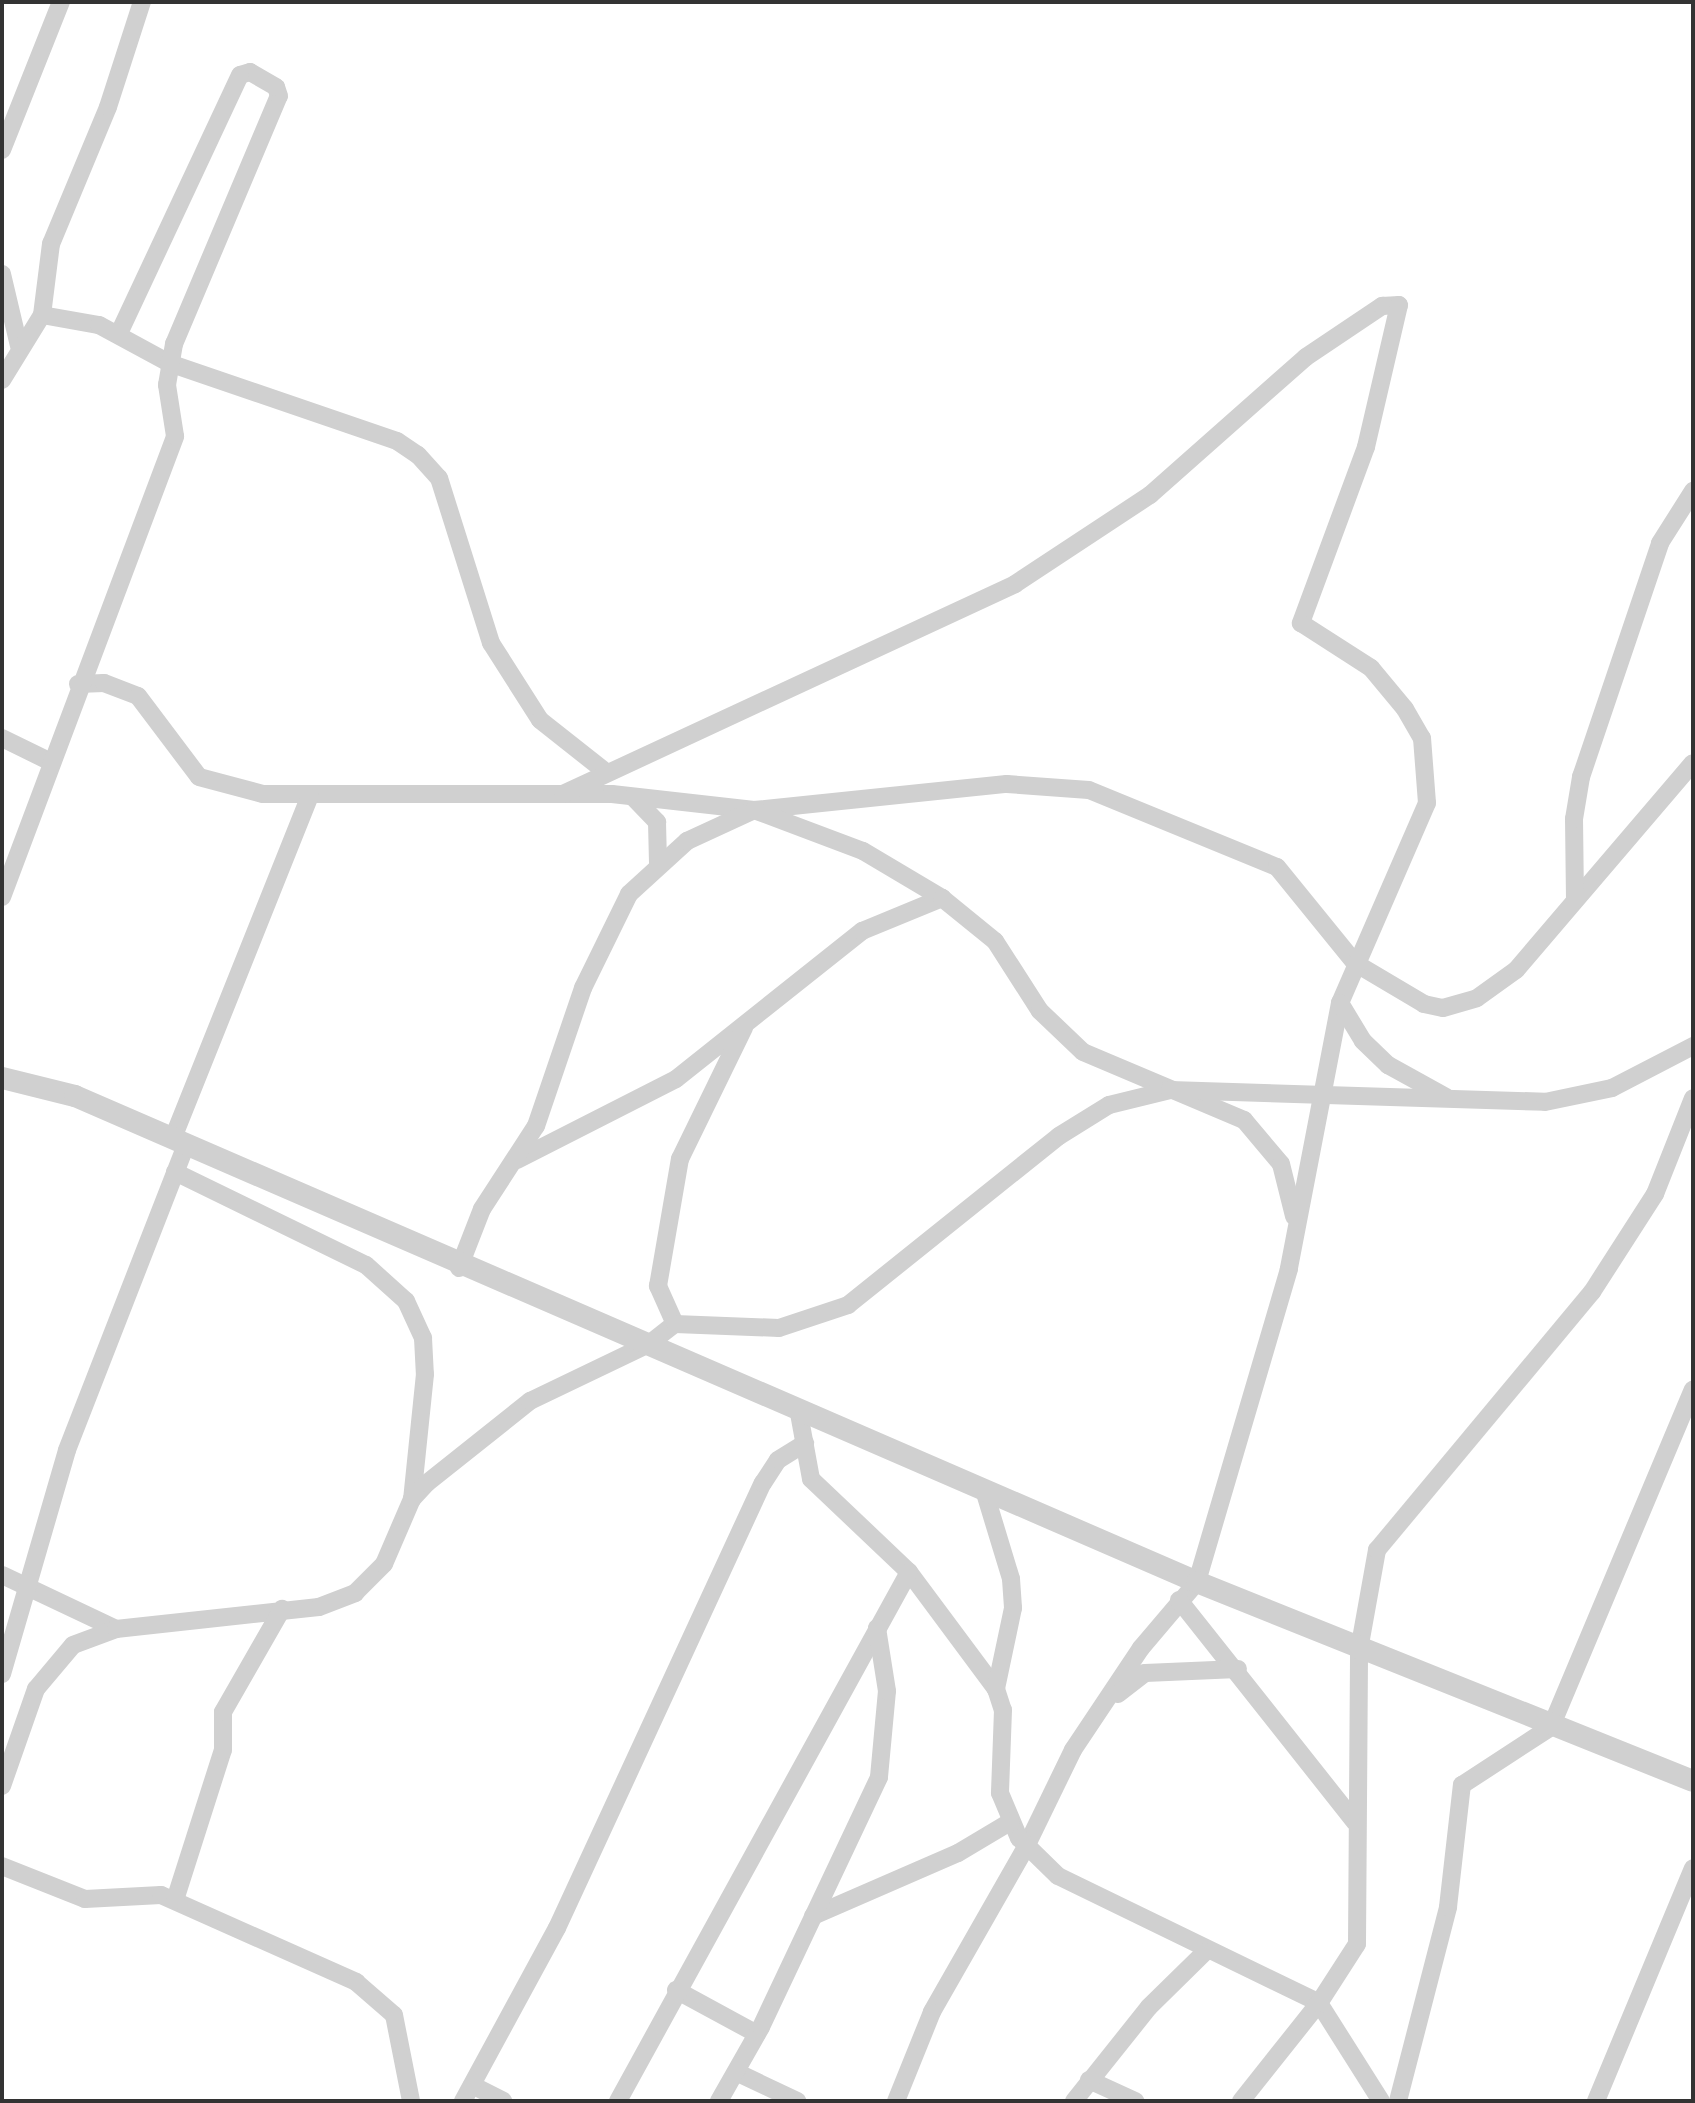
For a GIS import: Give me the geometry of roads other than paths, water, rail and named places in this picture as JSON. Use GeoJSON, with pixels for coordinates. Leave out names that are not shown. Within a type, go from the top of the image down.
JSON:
{"type":"FeatureCollection","features":[{"type":"Feature","properties":{"kind":"street"},"geometry":{"type":"LineString","coordinates":[[2,150],[61,2]]}},
{"type":"Feature","properties":{"kind":"street"},"geometry":{"type":"LineString","coordinates":[[2,380],[19,346],[42,315],[51,244],[113,94],[142,2]]}},
{"type":"Feature","properties":{"kind":"street"},"geometry":{"type":"LineString","coordinates":[[2,897],[49,761],[175,436],[169,363],[279,96],[276,87],[250,72],[240,75],[118,335]]}},
{"type":"Feature","properties":{"kind":"street"},"geometry":{"type":"LineString","coordinates":[[2,274],[19,346]]}},
{"type":"Feature","properties":{"kind":"street"},"geometry":{"type":"LineString","coordinates":[[563,794],[1015,584],[1150,495],[1306,357],[1382,306],[1399,305],[1366,447],[1301,611],[1308,630],[1350,653],[1389,688],[1422,738],[1428,767],[1418,834],[1355,963],[1340,1003],[1295,1241],[1197,1582],[1179,1600],[1093,1718],[1026,1847],[932,2012],[896,2101]]}},
{"type":"Feature","properties":{"kind":"street"},"geometry":{"type":"LineString","coordinates":[[42,315],[118,335],[169,363],[397,441],[418,455],[439,478],[476,608],[510,675],[540,720],[607,773]]}},
{"type":"Feature","properties":{"kind":"street"},"geometry":{"type":"LineString","coordinates":[[1575,900],[1581,777],[1660,543],[1693,491]]}},
{"type":"Feature","properties":{"kind":"street"},"geometry":{"type":"LineString","coordinates":[[78,684],[104,683],[138,696],[199,777],[232,789],[310,795],[563,794],[633,797],[754,810],[1007,784],[1089,790],[1277,867],[1355,963],[1424,1004],[1443,1008],[1477,998],[1516,970],[1693,763]]}},
{"type":"Feature","properties":{"kind":"street"},"geometry":{"type":"LineString","coordinates":[[2,738],[49,761]]}},
{"type":"Feature","properties":{"kind":"street"},"geometry":{"type":"LineString","coordinates":[[2,1674],[32,1587],[67,1450],[175,1172],[180,1141],[310,795]]}},
{"type":"Feature","properties":{"kind":"street"},"geometry":{"type":"LineString","coordinates":[[633,797],[657,822],[658,863]]}},
{"type":"Feature","properties":{"kind":"street"},"geometry":{"type":"LineString","coordinates":[[459,1268],[482,1209],[536,1126],[611,926],[629,894],[658,863],[687,841],[754,810],[863,851],[942,898],[995,941],[1059,1034],[1108,1067],[1244,1120],[1271,1146],[1290,1187],[1295,1241]]}},
{"type":"Feature","properties":{"kind":"street"},"geometry":{"type":"LineString","coordinates":[[514,1161],[676,1079],[862,931],[942,898]]}},
{"type":"Feature","properties":{"kind":"street"},"geometry":{"type":"LineString","coordinates":[[1340,1003],[1363,1041],[1388,1065],[1452,1101]]}},
{"type":"Feature","properties":{"kind":"street"},"geometry":{"type":"LineString","coordinates":[[675,1324],[658,1286],[683,1144],[750,1018]]}},
{"type":"Feature","properties":{"kind":"street"},"geometry":{"type":"LineString","coordinates":[[412,1499],[530,1401],[649,1344],[675,1324],[779,1328],[832,1313],[1075,1124],[1109,1105],[1170,1090],[1452,1101],[1576,1097],[1652,1072],[1693,1046]]}},
{"type":"Feature","properties":{"kind":"street"},"geometry":{"type":"LineString","coordinates":[[2,1078],[75,1096],[459,1268],[649,1344],[1197,1582],[1359,1650],[1693,1781]]}},
{"type":"Feature","properties":{"kind":"street"},"geometry":{"type":"LineString","coordinates":[[1241,2101],[1319,2003],[1359,1935],[1355,1822],[1359,1650],[1368,1579],[1384,1538],[1592,1292],[1655,1194],[1693,1098]]}},
{"type":"Feature","properties":{"kind":"street"},"geometry":{"type":"LineString","coordinates":[[2,1786],[44,1676],[73,1645],[116,1629],[319,1607],[355,1593],[384,1564],[412,1499],[425,1374],[423,1338],[406,1301],[355,1259],[175,1172]]}},
{"type":"Feature","properties":{"kind":"street"},"geometry":{"type":"LineString","coordinates":[[1398,2101],[1448,1907],[1462,1785],[1551,1727],[1693,1390]]}},
{"type":"Feature","properties":{"kind":"street"},"geometry":{"type":"LineString","coordinates":[[798,1408],[816,1485],[909,1572],[996,1689],[1003,1710],[1000,1793],[1010,1822],[1026,1847],[1058,1876],[1205,1952],[1319,2003],[1381,2101]]}},
{"type":"Feature","properties":{"kind":"street"},"geometry":{"type":"LineString","coordinates":[[503,2101],[468,2093],[557,1928],[763,1483],[778,1460],[805,1443]]}},
{"type":"Feature","properties":{"kind":"street"},"geometry":{"type":"LineString","coordinates":[[984,1490],[1011,1579],[1013,1608],[996,1689]]}},
{"type":"Feature","properties":{"kind":"street"},"geometry":{"type":"LineString","coordinates":[[618,2101],[676,1990],[909,1572]]}},
{"type":"Feature","properties":{"kind":"street"},"geometry":{"type":"LineString","coordinates":[[2,1575],[116,1629]]}},
{"type":"Feature","properties":{"kind":"street"},"geometry":{"type":"LineString","coordinates":[[1179,1600],[1238,1669],[1355,1822]]}},
{"type":"Feature","properties":{"kind":"street"},"geometry":{"type":"LineString","coordinates":[[175,1900],[223,1750],[223,1712],[282,1609]]}},
{"type":"Feature","properties":{"kind":"street"},"geometry":{"type":"LineString","coordinates":[[719,2101],[757,2034],[880,1771],[887,1691],[877,1628]]}},
{"type":"Feature","properties":{"kind":"street"},"geometry":{"type":"LineString","coordinates":[[1093,1718],[1145,1673],[1238,1669]]}},
{"type":"Feature","properties":{"kind":"street"},"geometry":{"type":"LineString","coordinates":[[813,1916],[958,1853],[1010,1822]]}},
{"type":"Feature","properties":{"kind":"street"},"geometry":{"type":"LineString","coordinates":[[2,1866],[85,1899],[146,1893],[175,1900],[326,1966],[378,1998],[401,2031],[411,2101]]}},
{"type":"Feature","properties":{"kind":"street"},"geometry":{"type":"LineString","coordinates":[[1596,2101],[1693,1868]]}},
{"type":"Feature","properties":{"kind":"street"},"geometry":{"type":"LineString","coordinates":[[1074,2101],[1149,2007],[1205,1952]]}},
{"type":"Feature","properties":{"kind":"street"},"geometry":{"type":"LineString","coordinates":[[676,1990],[757,2034]]}},
{"type":"Feature","properties":{"kind":"street"},"geometry":{"type":"LineString","coordinates":[[736,2072],[797,2101]]}},
{"type":"Feature","properties":{"kind":"street"},"geometry":{"type":"LineString","coordinates":[[1089,2080],[1135,2101]]}}]}
